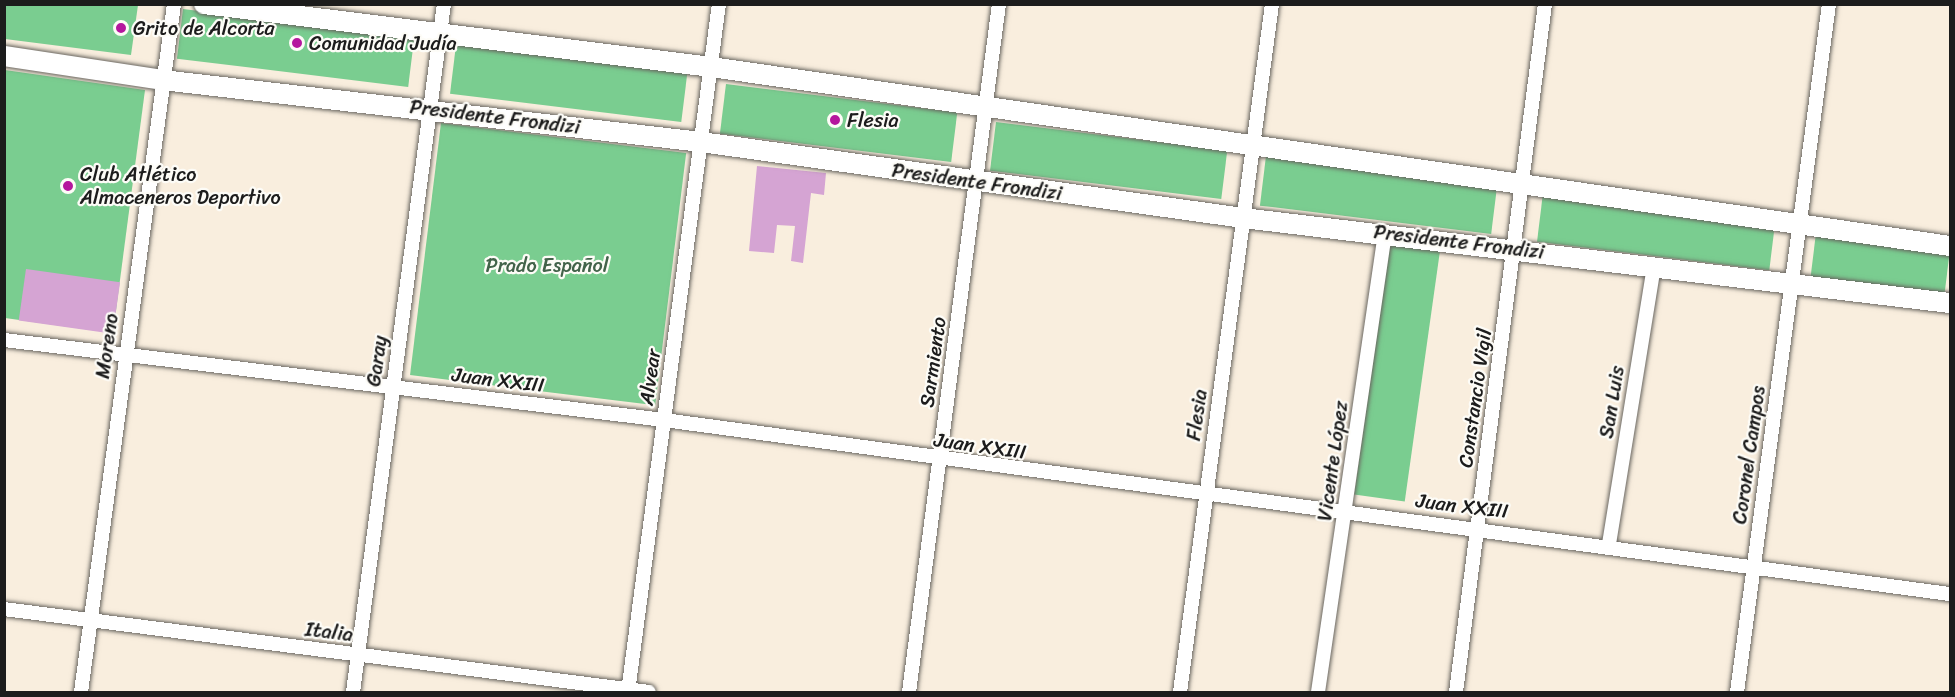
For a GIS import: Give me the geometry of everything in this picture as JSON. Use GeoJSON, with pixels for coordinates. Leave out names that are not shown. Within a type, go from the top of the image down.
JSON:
{"type":"FeatureCollection","features":[{"type":"Feature","properties":{"kind":"main road"},"geometry":{"type":"LineString","coordinates":[[204,4],[711,67],[1521,180],[1950,246]]}},
{"type":"Feature","properties":{"kind":"main road","name":"Presidente Frondizi"},"geometry":{"type":"LineString","coordinates":[[4,56],[162,80],[430,109],[701,142],[1243,218],[1514,248],[1654,267],[1795,281],[1950,303]]}},
{"type":"Feature","properties":{"kind":"street","name":"Moreno"},"geometry":{"type":"LineString","coordinates":[[81,693],[174,4]]}},
{"type":"Feature","properties":{"kind":"street","name":"Garay"},"geometry":{"type":"LineString","coordinates":[[353,693],[444,4]]}},
{"type":"Feature","properties":{"kind":"street","name":"Alvear"},"geometry":{"type":"LineString","coordinates":[[628,691],[719,4]]}},
{"type":"Feature","properties":{"kind":"street","name":"Sarmiento"},"geometry":{"type":"LineString","coordinates":[[909,693],[999,4]]}},
{"type":"Feature","properties":{"kind":"street","name":"Flesia"},"geometry":{"type":"LineString","coordinates":[[1180,693],[1272,4]]}},
{"type":"Feature","properties":{"kind":"street","name":"Constancio Vigil"},"geometry":{"type":"LineString","coordinates":[[1456,693],[1545,4]]}},
{"type":"Feature","properties":{"kind":"street","name":"Coronel Campos"},"geometry":{"type":"LineString","coordinates":[[1737,693],[1753,563],[1795,281],[1829,4]]}},
{"type":"Feature","properties":{"kind":"street","name":"Vicente López"},"geometry":{"type":"LineString","coordinates":[[1318,693],[1385,234]]}},
{"type":"Feature","properties":{"kind":"street","name":"San Luis"},"geometry":{"type":"LineString","coordinates":[[1609,544],[1654,267]]}},
{"type":"Feature","properties":{"kind":"street","name":"Juan XXIII"},"geometry":{"type":"LineString","coordinates":[[4,340],[125,359],[393,387],[664,420],[939,461],[1206,497],[1478,527],[1753,563],[1950,594]]}},
{"type":"Feature","properties":{"kind":"street","name":"Italia"},"geometry":{"type":"LineString","coordinates":[[4,609],[649,693]]}},
{"type":"Feature","properties":{"kind":"green space"},"geometry":{"type":"Polygon","coordinates":[[[5,4],[138,5],[131,55],[5,39],[5,4]]]}},
{"type":"Feature","properties":{"kind":"green space"},"geometry":{"type":"Polygon","coordinates":[[[183,9],[414,37],[408,87],[177,59],[183,9]]]}},
{"type":"Feature","properties":{"kind":"green space"},"geometry":{"type":"Polygon","coordinates":[[[456,45],[687,73],[681,122],[450,94],[456,45]]]}},
{"type":"Feature","properties":{"kind":"green space","name":"Club Atlético Almaceneros Deportivo"},"geometry":{"type":"Polygon","coordinates":[[[5,70],[145,90],[113,333],[5,318],[5,70]]]}},
{"type":"Feature","properties":{"kind":"green space"},"geometry":{"type":"Polygon","coordinates":[[[726,84],[957,112],[951,162],[720,134],[726,84]]]}},
{"type":"Feature","properties":{"kind":"green space"},"geometry":{"type":"Polygon","coordinates":[[[996,122],[1227,150],[1221,199],[990,171],[996,122]]]}},
{"type":"Feature","properties":{"kind":"green space","name":"Prado Español"},"geometry":{"type":"Polygon","coordinates":[[[441,123],[686,153],[655,405],[410,375],[441,123]]]}},
{"type":"Feature","properties":{"kind":"green space"},"geometry":{"type":"Polygon","coordinates":[[[1266,156],[1497,184],[1491,234],[1260,206],[1266,156]]]}},
{"type":"Feature","properties":{"kind":"green space"},"geometry":{"type":"Polygon","coordinates":[[[1543,193],[1775,222],[1769,270],[1537,242],[1543,193]]]}},
{"type":"Feature","properties":{"kind":"green space"},"geometry":{"type":"Polygon","coordinates":[[[1816,233],[1950,249],[1944,298],[1810,282],[1816,233]]]}},
{"type":"Feature","properties":{"kind":"green space"},"geometry":{"type":"Polygon","coordinates":[[[1390,240],[1441,247],[1405,502],[1354,494],[1390,240]]]}},
{"type":"Feature","properties":{"kind":"building"},"geometry":{"type":"Polygon","coordinates":[[[757,166],[826,173],[824,195],[811,193],[803,263],[791,261],[795,226],[777,225],[774,253],[749,251],[757,166]]]}},
{"type":"Feature","properties":{"kind":"building"},"geometry":{"type":"Polygon","coordinates":[[[26,269],[120,282],[113,334],[19,320],[26,269]]]}},
{"type":"Feature","properties":{"kind":"place","name":"Grito de Alcorta"},"geometry":{"type":"Point","coordinates":[121,28]}},
{"type":"Feature","properties":{"kind":"place","name":"Comunidad Judía"},"geometry":{"type":"Point","coordinates":[297,43]}},
{"type":"Feature","properties":{"kind":"place","name":"Flesia"},"geometry":{"type":"Point","coordinates":[835,120]}},
{"type":"Feature","properties":{"kind":"place","name":"Club Atlético Almaceneros Deportivo"},"geometry":{"type":"Point","coordinates":[68,186]}}]}
